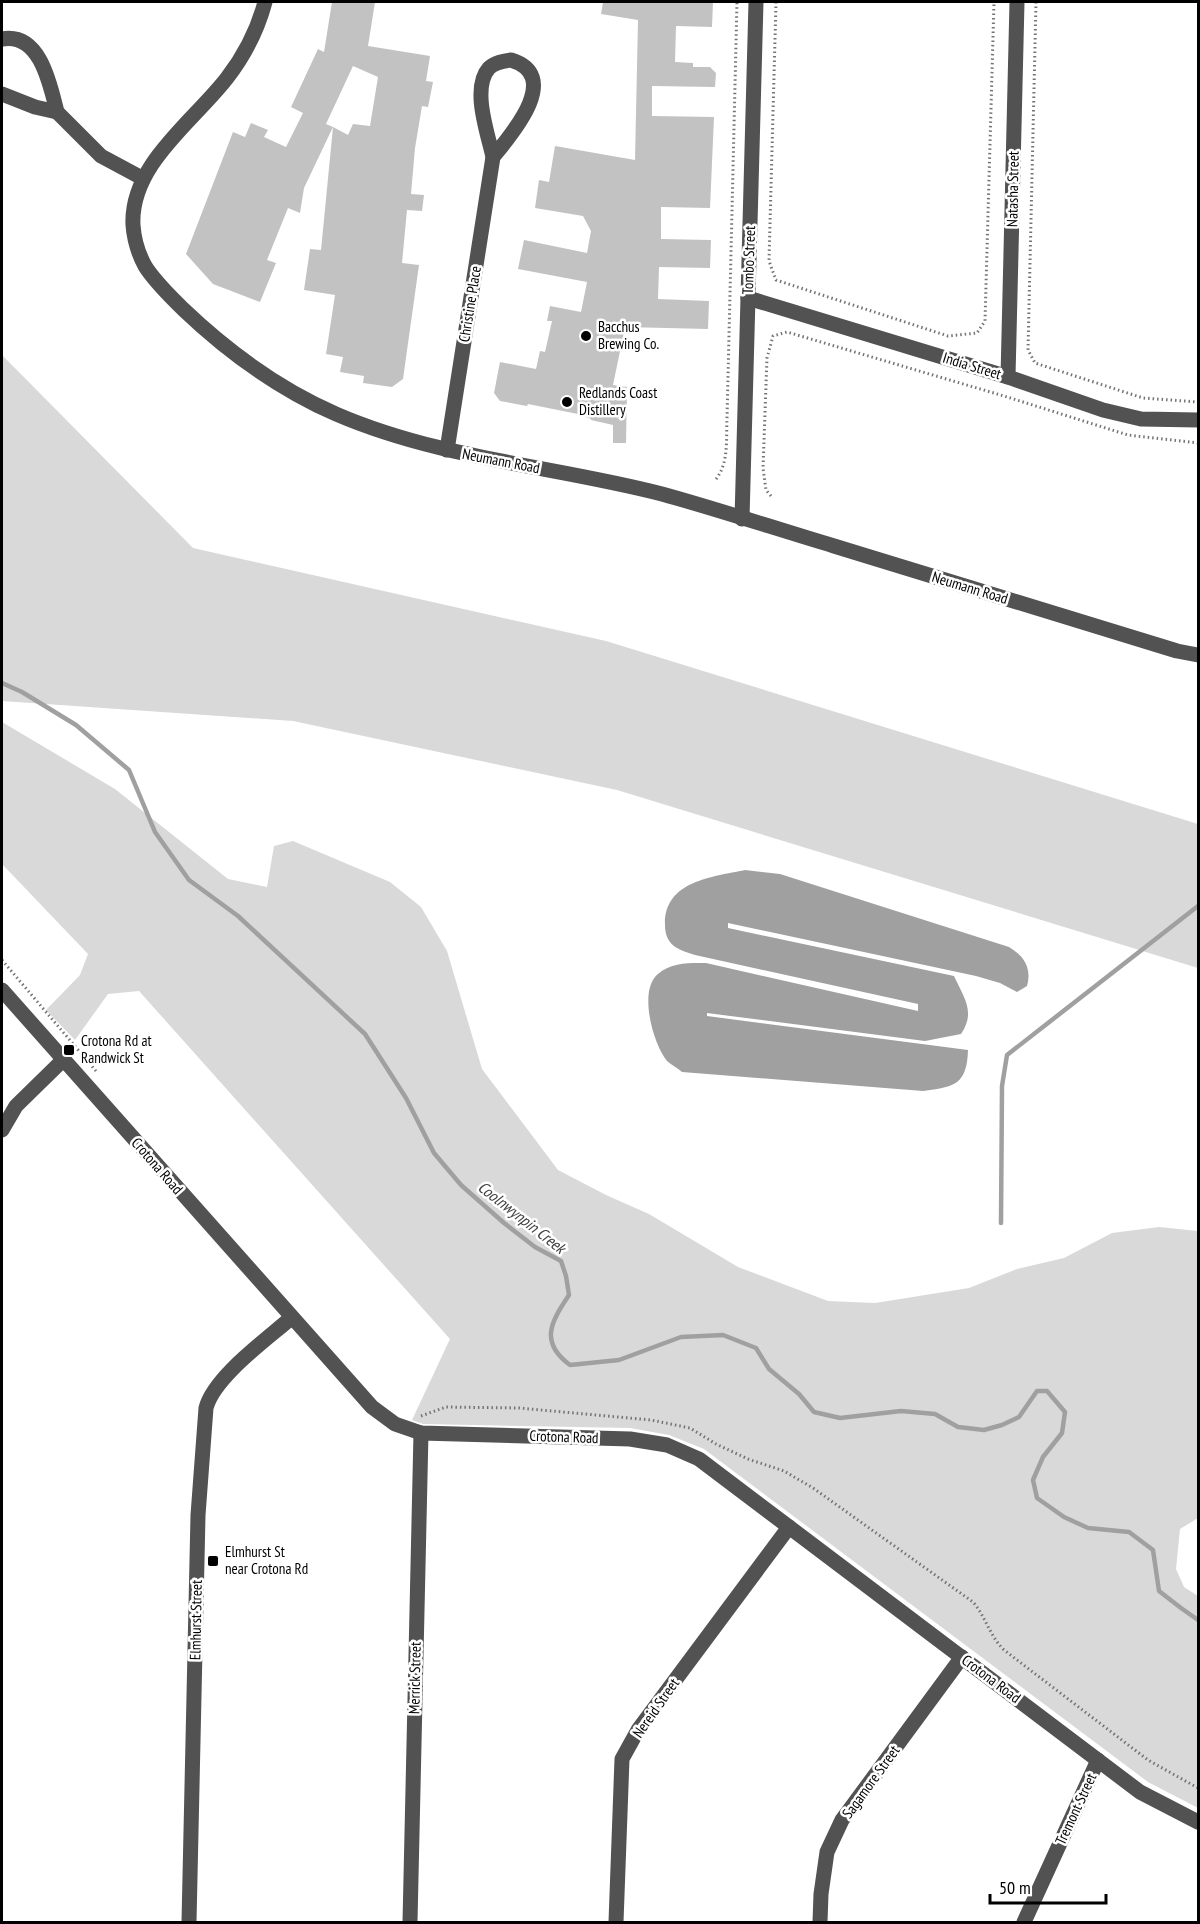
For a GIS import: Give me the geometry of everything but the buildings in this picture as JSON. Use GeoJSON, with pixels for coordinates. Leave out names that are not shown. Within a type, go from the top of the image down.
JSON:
{"type":"FeatureCollection","features":[{"type":"Feature","properties":{"kind":"street","name":"Neumann Road"},"geometry":{"type":"LineString","coordinates":[[265,2],[254,31],[229,76],[151,164],[142,178],[133,209],[133,229],[137,248],[146,267],[161,286],[200,325],[262,374],[331,412],[374,430],[447,450],[661,494],[1177,651],[1198,655]]}},
{"type":"Feature","properties":{"kind":"street","name":"Tombo Street"},"geometry":{"type":"LineString","coordinates":[[742,519],[756,2]]}},
{"type":"Feature","properties":{"kind":"street","name":"Natasha Street"},"geometry":{"type":"LineString","coordinates":[[1008,377],[1017,2]]}},
{"type":"Feature","properties":{"kind":"street"},"geometry":{"type":"LineString","coordinates":[[2,39],[22,40],[32,48],[47,78],[57,112],[101,156],[142,178]]}},
{"type":"Feature","properties":{"kind":"street","name":"Christine Place"},"geometry":{"type":"LineString","coordinates":[[447,450],[493,157],[480,104],[481,86],[488,69],[499,62],[511,60],[521,63],[531,72],[533,90],[530,104],[521,122],[493,157]]}},
{"type":"Feature","properties":{"kind":"street"},"geometry":{"type":"LineString","coordinates":[[2,94],[34,107],[57,112]]}},
{"type":"Feature","properties":{"kind":"street","name":"India Street"},"geometry":{"type":"LineString","coordinates":[[748,298],[1008,377],[1102,410],[1141,418],[1198,420]]}},
{"type":"Feature","properties":{"kind":"street","name":"Crotona Road"},"geometry":{"type":"LineString","coordinates":[[2,990],[291,1318],[372,1407],[395,1425],[421,1433],[630,1439],[667,1445],[699,1459],[1140,1792],[1198,1822]]}},
{"type":"Feature","properties":{"kind":"street"},"geometry":{"type":"LineString","coordinates":[[2,1130],[16,1106],[64,1059]]}},
{"type":"Feature","properties":{"kind":"street","name":"Elmhurst Street"},"geometry":{"type":"LineString","coordinates":[[189,1923],[198,1515],[206,1408],[209,1396],[224,1377],[291,1318]]}},
{"type":"Feature","properties":{"kind":"street","name":"Merrick Street"},"geometry":{"type":"LineString","coordinates":[[410,1923],[421,1433]]}},
{"type":"Feature","properties":{"kind":"street","name":"Nereid Street"},"geometry":{"type":"LineString","coordinates":[[616,1923],[622,1759],[638,1730],[789,1527]]}},
{"type":"Feature","properties":{"kind":"street","name":"Sagamore Street"},"geometry":{"type":"LineString","coordinates":[[820,1923],[821,1894],[827,1852],[842,1820],[962,1657]]}},
{"type":"Feature","properties":{"kind":"street","name":"Tremont Street"},"geometry":{"type":"LineString","coordinates":[[1024,1923],[1098,1760]]}},
{"type":"Feature","properties":{"kind":"path"},"geometry":{"type":"LineString","coordinates":[[716,479],[722,471],[725,460],[727,429],[737,2]]}},
{"type":"Feature","properties":{"kind":"path"},"geometry":{"type":"LineString","coordinates":[[776,2],[769,261],[776,280],[948,336],[977,333],[985,321],[994,2]]}},
{"type":"Feature","properties":{"kind":"path"},"geometry":{"type":"LineString","coordinates":[[1036,2],[1028,350],[1035,363],[1143,398],[1198,402]]}},
{"type":"Feature","properties":{"kind":"path"},"geometry":{"type":"LineString","coordinates":[[771,496],[766,490],[763,468],[767,358],[773,336],[787,333],[1004,396],[1128,435],[1198,443]]}},
{"type":"Feature","properties":{"kind":"path"},"geometry":{"type":"LineString","coordinates":[[2,960],[96,1071]]}},
{"type":"Feature","properties":{"kind":"path"},"geometry":{"type":"LineString","coordinates":[[415,1416],[424,1416],[446,1407],[474,1407],[519,1408],[651,1420],[690,1428],[716,1444],[748,1459],[784,1471],[813,1488],[973,1602],[994,1639],[1004,1650],[1148,1760],[1198,1788]]}},
{"type":"Feature","properties":{"kind":"shaded area"},"geometry":{"type":"Polygon","coordinates":[[[2,355],[193,548],[606,641],[1198,824],[1198,968],[617,790],[293,721],[2,701],[2,355]]]}},
{"type":"Feature","properties":{"kind":"shaded area"},"geometry":{"type":"Polygon","coordinates":[[[2,722],[115,789],[228,879],[267,887],[274,846],[293,841],[390,882],[421,907],[447,951],[482,1069],[558,1170],[649,1214],[738,1267],[828,1301],[875,1303],[969,1288],[1017,1269],[1064,1258],[1112,1233],[1159,1227],[1198,1231],[1198,1518],[1180,1529],[1176,1569],[1184,1587],[1198,1596],[1198,1808],[1148,1782],[704,1449],[669,1435],[630,1428],[423,1424],[412,1420],[450,1339],[139,991],[108,994],[75,1040],[46,1010],[80,975],[88,954],[2,864],[2,722]]]}},
{"type":"Feature","properties":{"kind":"shaded area"},"geometry":{"type":"Polygon","coordinates":[[[745,870],[780,874],[1009,947],[1026,963],[1027,986],[1017,992],[1000,983],[976,976],[728,923],[728,928],[954,976],[965,998],[968,1019],[961,1034],[925,1041],[707,1013],[707,1016],[968,1050],[965,1071],[957,1082],[951,1085],[923,1091],[682,1072],[667,1061],[662,1053],[653,1030],[648,1004],[652,982],[663,970],[675,965],[706,963],[918,1011],[918,1004],[695,955],[674,946],[667,937],[665,925],[667,910],[672,899],[692,884],[718,875],[745,870]]]}},
{"type":"Feature","properties":{"kind":"waterway","name":"Coolnwynpin Creek"},"geometry":{"type":"LineString","coordinates":[[2,683],[22,692],[76,725],[129,770],[155,832],[189,880],[238,916],[365,1034],[406,1098],[434,1153],[461,1185],[535,1247],[561,1261],[569,1295],[553,1323],[551,1340],[560,1356],[570,1365],[619,1360],[681,1337],[723,1335],[756,1348],[769,1369],[799,1394],[814,1412],[840,1418],[901,1411],[935,1414],[958,1427],[984,1430],[1019,1417],[1037,1391],[1047,1391],[1065,1412],[1062,1433],[1043,1457],[1033,1480],[1037,1498],[1064,1517],[1088,1528],[1129,1532],[1153,1550],[1159,1591],[1198,1620]]}},
{"type":"Feature","properties":{"kind":"waterway"},"geometry":{"type":"LineString","coordinates":[[1001,1223],[1002,1086],[1007,1055],[1198,906]]}},
{"type":"Feature","properties":{"kind":"place","name":"Bacchus Brewing Co."},"geometry":{"type":"Point","coordinates":[586,336]}},
{"type":"Feature","properties":{"kind":"place","name":"Redlands Coast Distillery"},"geometry":{"type":"Point","coordinates":[567,402]}},
{"type":"Feature","properties":{"kind":"place","name":"Crotona Rd at Randwick St"},"geometry":{"type":"Point","coordinates":[69,1050]}},
{"type":"Feature","properties":{"kind":"place","name":"Elmhurst St near Crotona Rd"},"geometry":{"type":"Point","coordinates":[213,1561]}}]}
